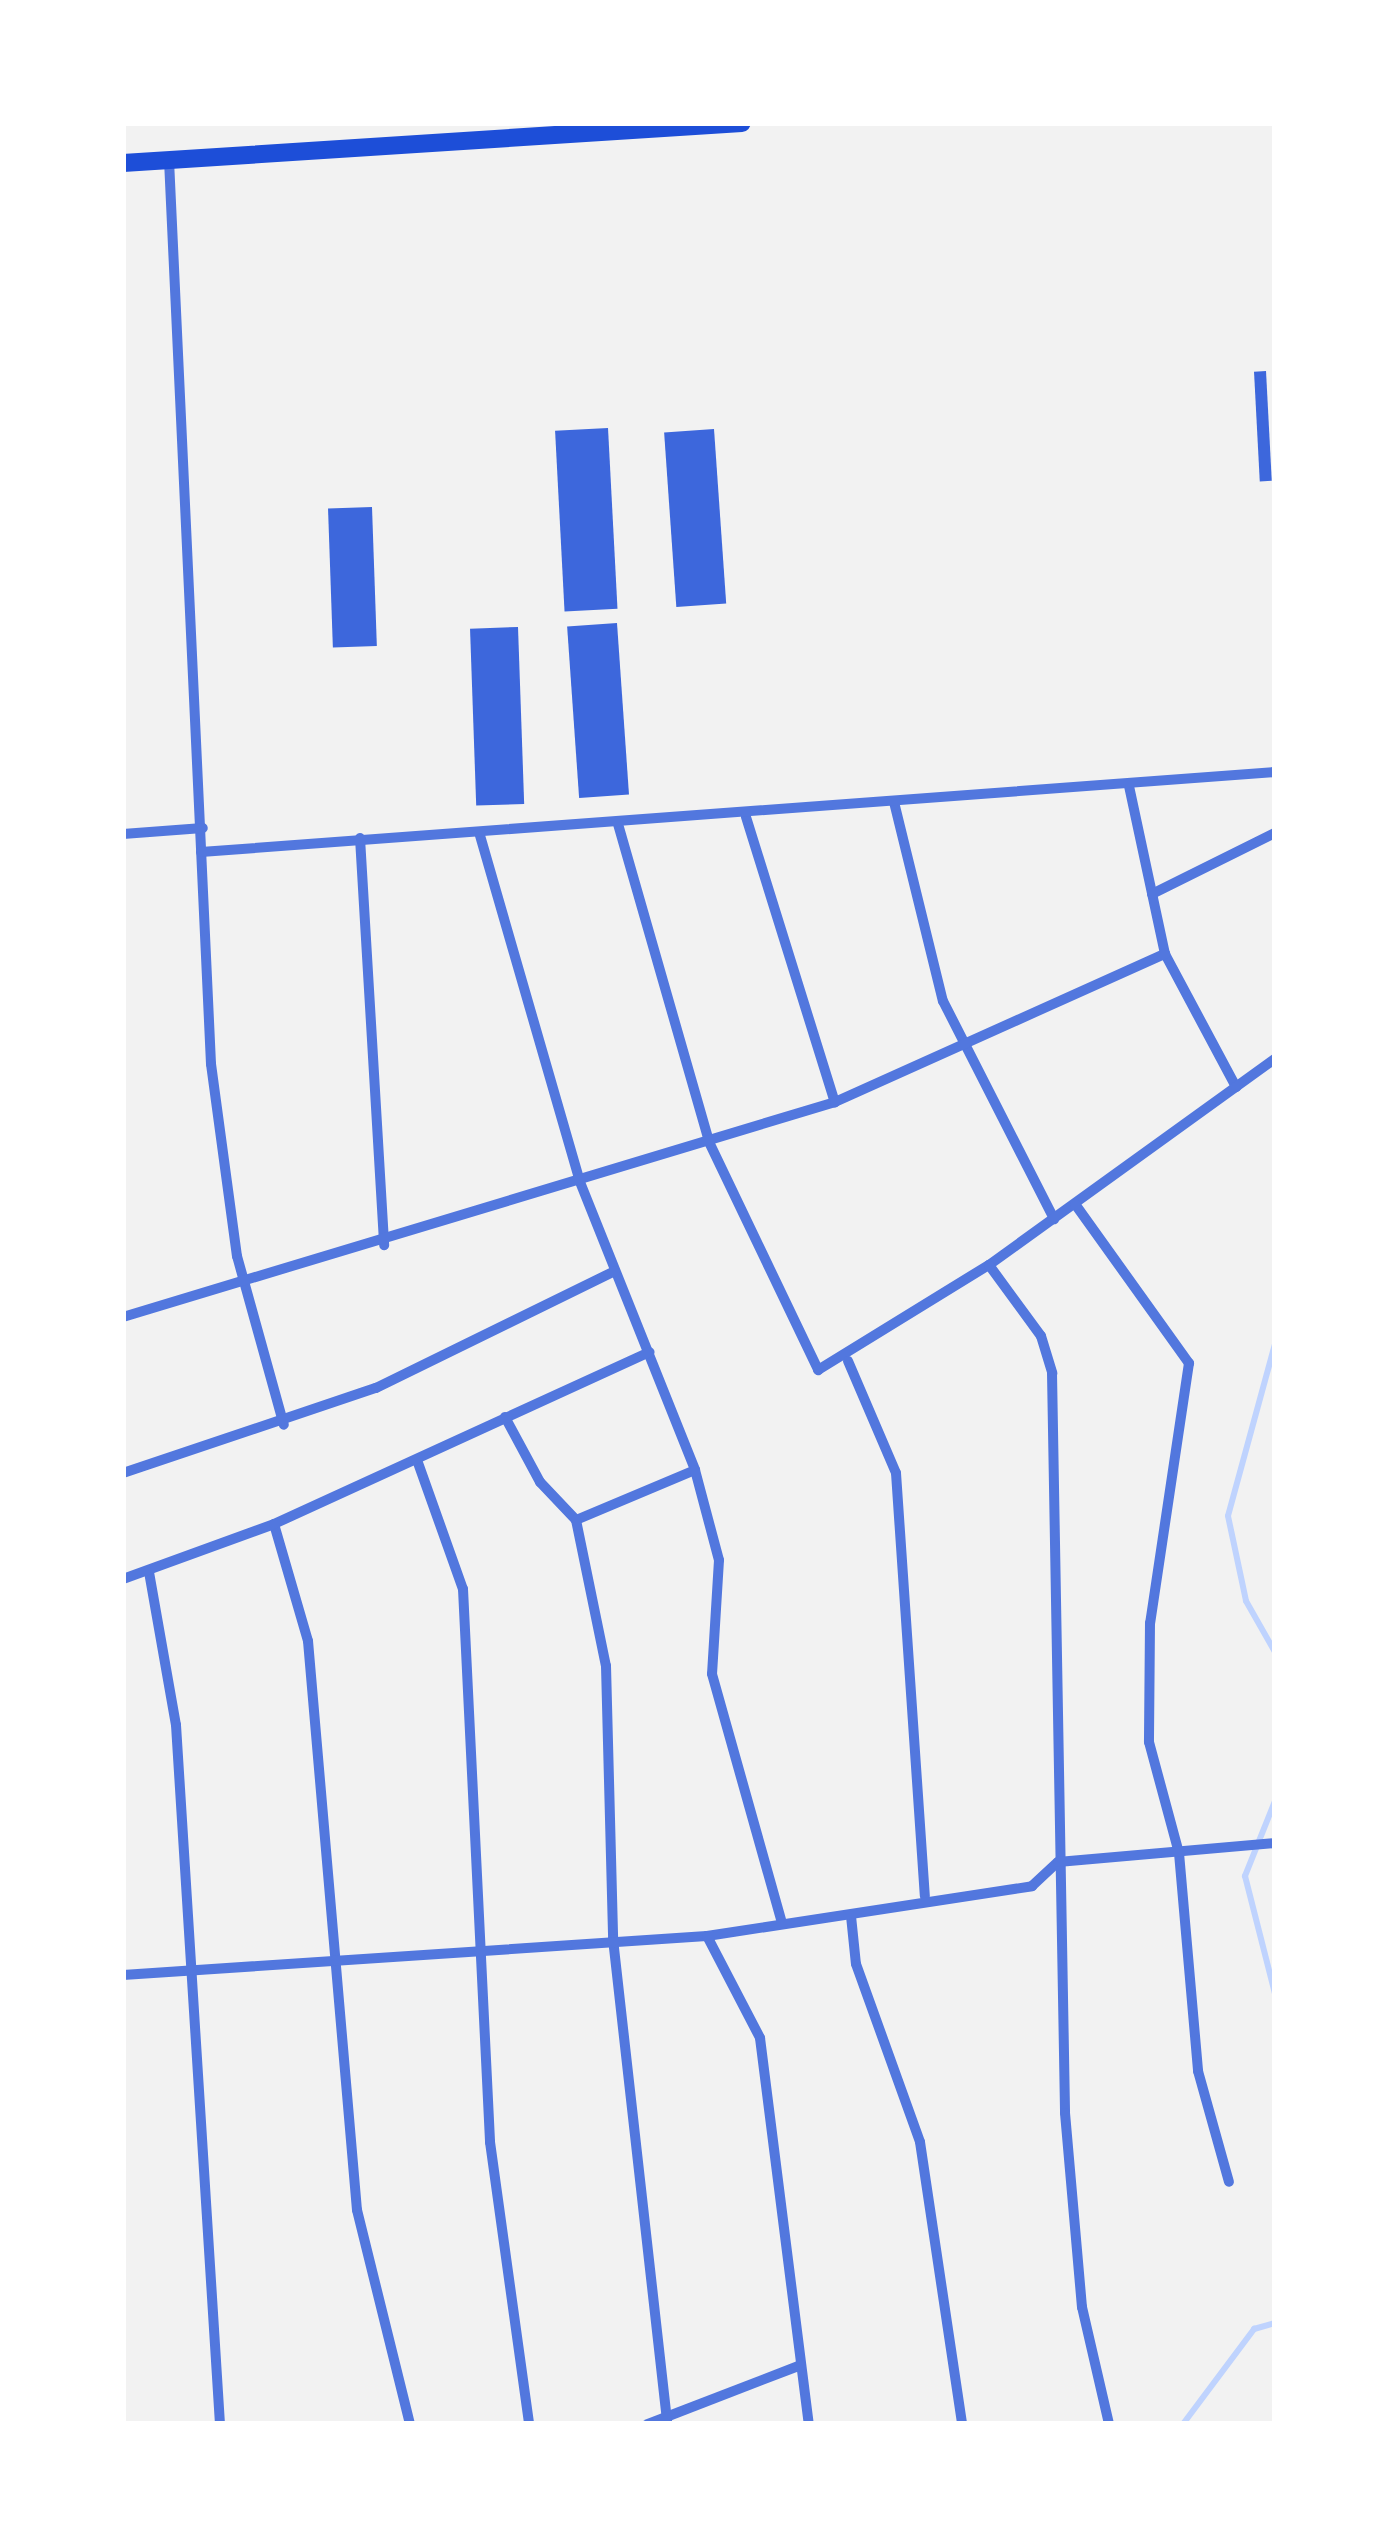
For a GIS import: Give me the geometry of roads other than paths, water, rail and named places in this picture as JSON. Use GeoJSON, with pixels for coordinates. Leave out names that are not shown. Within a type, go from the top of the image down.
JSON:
{"type":"FeatureCollection","features":[{"type":"Feature","properties":{"kind":"highway"},"geometry":{"type":"LineString","coordinates":[[123,163],[742,123]]}},
{"type":"Feature","properties":{"kind":"street"},"geometry":{"type":"LineString","coordinates":[[169,160],[201,852],[222,1162],[284,1425]]}},
{"type":"Feature","properties":{"kind":"street"},"geometry":{"type":"LineString","coordinates":[[201,852],[359,838],[746,817],[1275,772]]}},
{"type":"Feature","properties":{"kind":"street"},"geometry":{"type":"LineString","coordinates":[[1129,786],[1165,954],[1236,1087]]}},
{"type":"Feature","properties":{"kind":"street"},"geometry":{"type":"LineString","coordinates":[[894,802],[962,1049],[1054,1219]]}},
{"type":"Feature","properties":{"kind":"street"},"geometry":{"type":"LineString","coordinates":[[746,817],[835,1102]]}},
{"type":"Feature","properties":{"kind":"street"},"geometry":{"type":"LineString","coordinates":[[618,824],[709,1142],[807,1361],[818,1370],[848,1360],[988,1265],[1275,1059]]}},
{"type":"Feature","properties":{"kind":"street"},"geometry":{"type":"LineString","coordinates":[[123,834],[203,828]]}},
{"type":"Feature","properties":{"kind":"street"},"geometry":{"type":"LineString","coordinates":[[479,832],[580,1182],[695,1471],[719,1560],[712,1674],[781,1920]]}},
{"type":"Feature","properties":{"kind":"street"},"geometry":{"type":"LineString","coordinates":[[1152,894],[1275,833]]}},
{"type":"Feature","properties":{"kind":"street"},"geometry":{"type":"LineString","coordinates":[[359,838],[385,1245]]}},
{"type":"Feature","properties":{"kind":"street"},"geometry":{"type":"LineString","coordinates":[[123,1317],[385,1245],[835,1102],[962,1049],[1165,954]]}},
{"type":"Feature","properties":{"kind":"street"},"geometry":{"type":"LineString","coordinates":[[1076,1204],[1189,1363],[1150,1623],[1149,1742],[1179,1853],[1198,2071],[1229,2182]]}},
{"type":"Feature","properties":{"kind":"street"},"geometry":{"type":"LineString","coordinates":[[988,1265],[1041,1336],[1052,1373],[1058,1862],[1082,2307],[1109,2424]]}},
{"type":"Feature","properties":{"kind":"street"},"geometry":{"type":"LineString","coordinates":[[123,1473],[284,1425],[615,1270]]}},
{"type":"Feature","properties":{"kind":"street"},"geometry":{"type":"LineString","coordinates":[[123,1579],[274,1524],[650,1352]]}},
{"type":"Feature","properties":{"kind":"street"},"geometry":{"type":"LineString","coordinates":[[848,1360],[896,1472],[925,1896]]}},
{"type":"Feature","properties":{"kind":"street"},"geometry":{"type":"LineString","coordinates":[[505,1417],[540,1482],[576,1520],[608,1690],[613,1939],[667,2419]]}},
{"type":"Feature","properties":{"kind":"street"},"geometry":{"type":"LineString","coordinates":[[417,1460],[463,1589],[490,2142],[529,2424]]}},
{"type":"Feature","properties":{"kind":"street"},"geometry":{"type":"LineString","coordinates":[[576,1520],[695,1471]]}},
{"type":"Feature","properties":{"kind":"street"},"geometry":{"type":"LineString","coordinates":[[274,1524],[308,1642],[357,2210],[410,2424]]}},
{"type":"Feature","properties":{"kind":"street"},"geometry":{"type":"LineString","coordinates":[[149,1572],[176,1725],[220,2424]]}},
{"type":"Feature","properties":{"kind":"street"},"geometry":{"type":"LineString","coordinates":[[123,1975],[707,1936],[781,1920],[851,1916],[925,1896],[1032,1886],[1058,1862],[1241,1850],[1275,1843]]}},
{"type":"Feature","properties":{"kind":"street"},"geometry":{"type":"LineString","coordinates":[[851,1916],[856,1964],[920,2142],[962,2424]]}},
{"type":"Feature","properties":{"kind":"street"},"geometry":{"type":"LineString","coordinates":[[707,1936],[756,2023],[809,2424]]}},
{"type":"Feature","properties":{"kind":"street"},"geometry":{"type":"LineString","coordinates":[[648,2424],[801,2365]]}},
{"type":"Feature","properties":{"kind":"waterway"},"geometry":{"type":"LineString","coordinates":[[1275,1344],[1228,1516],[1246,1601],[1275,1652]]}},
{"type":"Feature","properties":{"kind":"waterway"},"geometry":{"type":"LineString","coordinates":[[1275,1801],[1245,1876],[1275,1994]]}},
{"type":"Feature","properties":{"kind":"waterway"},"geometry":{"type":"LineString","coordinates":[[1183,2424],[1254,2329],[1275,2323]]}}]}
